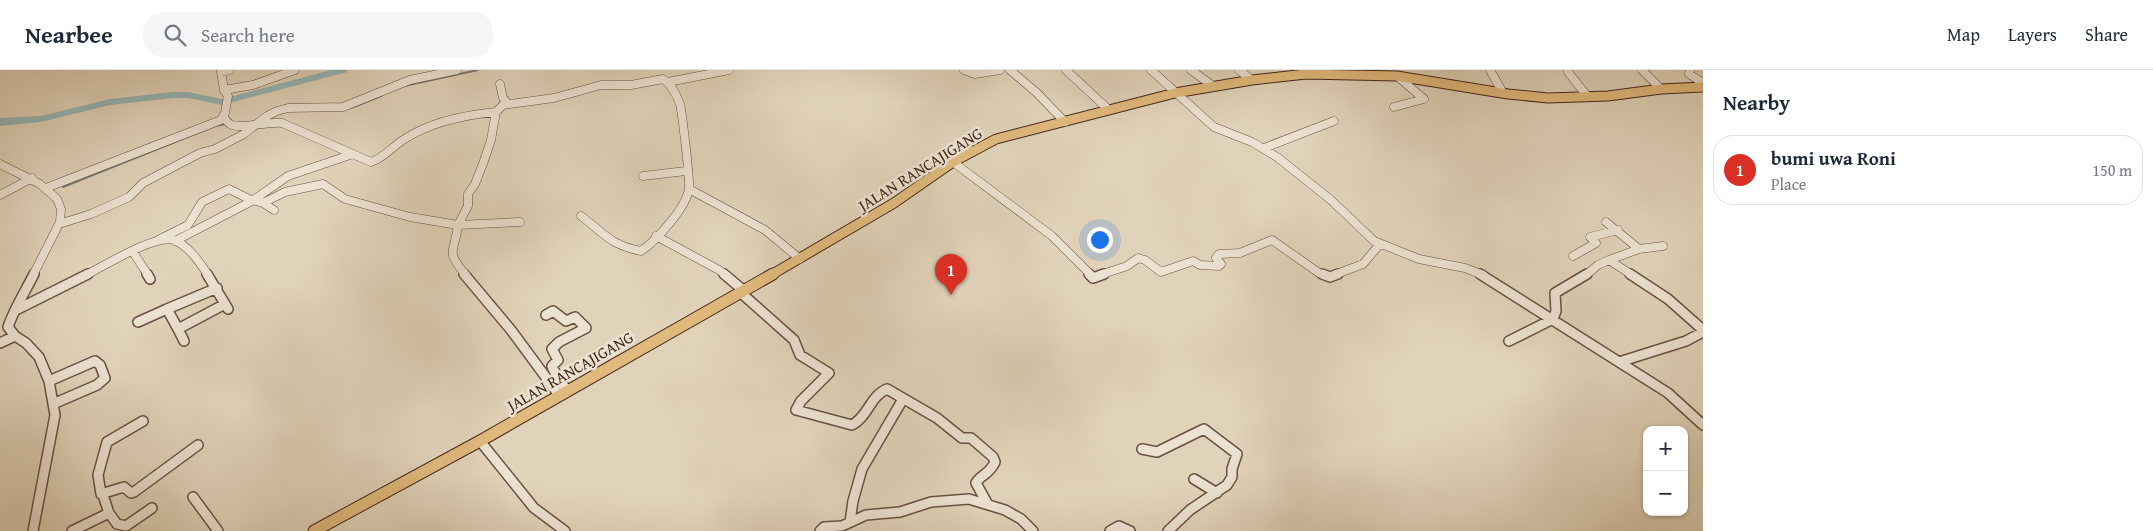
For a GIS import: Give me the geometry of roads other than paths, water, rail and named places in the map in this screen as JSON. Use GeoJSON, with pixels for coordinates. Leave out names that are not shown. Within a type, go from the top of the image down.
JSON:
{"type":"FeatureCollection","features":[{"type":"Feature","properties":{"kind":"main road","name":"JALAN RANCAJIGANG"},"geometry":{"type":"LineString","coordinates":[[314,531],[480,441],[800,259],[894,203],[953,162],[996,139],[1175,93],[1252,80],[1306,74],[1370,72],[1503,93],[1548,98],[1588,97],[1703,85]]}},
{"type":"Feature","properties":{"kind":"street"},"geometry":{"type":"LineString","coordinates":[[227,120],[226,93],[217,71],[229,70]]}},
{"type":"Feature","properties":{"kind":"street"},"geometry":{"type":"LineString","coordinates":[[226,93],[295,70]]}},
{"type":"Feature","properties":{"kind":"street"},"geometry":{"type":"LineString","coordinates":[[59,224],[91,214],[129,197],[140,186],[157,175],[200,153],[218,148],[246,133],[273,112],[288,108],[343,107],[410,80],[458,70]]}},
{"type":"Feature","properties":{"kind":"street"},"geometry":{"type":"LineString","coordinates":[[668,82],[730,70]]}},
{"type":"Feature","properties":{"kind":"street"},"geometry":{"type":"LineString","coordinates":[[964,70],[975,74],[1000,70]]}},
{"type":"Feature","properties":{"kind":"street"},"geometry":{"type":"LineString","coordinates":[[1010,70],[1037,93],[1065,122]]}},
{"type":"Feature","properties":{"kind":"street"},"geometry":{"type":"LineString","coordinates":[[1066,70],[1109,110]]}},
{"type":"Feature","properties":{"kind":"street"},"geometry":{"type":"LineString","coordinates":[[1151,70],[1217,129],[1264,148],[1326,196],[1371,239],[1382,245],[1429,261],[1473,270],[1493,280],[1673,397],[1703,425]]}},
{"type":"Feature","properties":{"kind":"street"},"geometry":{"type":"LineString","coordinates":[[1191,70],[1213,86]]}},
{"type":"Feature","properties":{"kind":"street"},"geometry":{"type":"LineString","coordinates":[[1239,70],[1252,80]]}},
{"type":"Feature","properties":{"kind":"street"},"geometry":{"type":"LineString","coordinates":[[1490,70],[1503,93]]}},
{"type":"Feature","properties":{"kind":"street"},"geometry":{"type":"LineString","coordinates":[[1642,70],[1661,89]]}},
{"type":"Feature","properties":{"kind":"street"},"geometry":{"type":"LineString","coordinates":[[1690,70],[1689,74],[1703,85]]}},
{"type":"Feature","properties":{"kind":"street"},"geometry":{"type":"LineString","coordinates":[[1568,72],[1588,97]]}},
{"type":"Feature","properties":{"kind":"street"},"geometry":{"type":"LineString","coordinates":[[1394,107],[1424,99],[1397,76]]}},
{"type":"Feature","properties":{"kind":"street"},"geometry":{"type":"LineString","coordinates":[[563,393],[456,264],[451,250],[458,225],[468,206],[468,196],[484,161],[491,140],[496,112],[500,107],[508,104],[554,98],[601,85],[631,85],[663,79],[668,82],[680,105],[689,189],[675,218],[656,236],[654,241],[643,250],[636,250],[599,233],[591,222],[580,216]]}},
{"type":"Feature","properties":{"kind":"street"},"geometry":{"type":"LineString","coordinates":[[500,84],[503,98],[508,104]]}},
{"type":"Feature","properties":{"kind":"street"},"geometry":{"type":"LineString","coordinates":[[46,188],[216,122],[227,120],[239,126],[261,121],[274,122],[297,129],[350,155],[373,162],[420,131],[456,118],[496,112]]}},
{"type":"Feature","properties":{"kind":"street"},"geometry":{"type":"LineString","coordinates":[[1264,148],[1334,121]]}},
{"type":"Feature","properties":{"kind":"street"},"geometry":{"type":"LineString","coordinates":[[158,240],[175,240],[252,201],[288,176],[350,155]]}},
{"type":"Feature","properties":{"kind":"street"},"geometry":{"type":"LineString","coordinates":[[953,162],[1052,236],[1093,278],[1125,267],[1138,258],[1145,260],[1161,272],[1193,261],[1201,265],[1218,266],[1221,265],[1216,258],[1219,254],[1240,253],[1272,240],[1319,273],[1330,277],[1363,264],[1382,245]]}},
{"type":"Feature","properties":{"kind":"street"},"geometry":{"type":"LineString","coordinates":[[0,164],[32,178],[46,188],[57,201],[61,210],[59,224],[17,309],[12,315],[8,327],[15,336],[26,343],[39,357],[49,381],[55,415],[33,531]]}},
{"type":"Feature","properties":{"kind":"street"},"geometry":{"type":"LineString","coordinates":[[643,176],[686,171]]}},
{"type":"Feature","properties":{"kind":"street"},"geometry":{"type":"LineString","coordinates":[[0,196],[32,178]]}},
{"type":"Feature","properties":{"kind":"street"},"geometry":{"type":"LineString","coordinates":[[263,203],[287,191],[323,184],[342,198],[365,203],[398,215],[458,225],[520,222]]}},
{"type":"Feature","properties":{"kind":"street"},"geometry":{"type":"LineString","coordinates":[[17,309],[188,225],[202,202],[223,190],[232,189],[252,201],[263,203],[274,210]]}},
{"type":"Feature","properties":{"kind":"street"},"geometry":{"type":"LineString","coordinates":[[689,189],[762,228],[800,259]]}},
{"type":"Feature","properties":{"kind":"street"},"geometry":{"type":"LineString","coordinates":[[1606,222],[1639,249]]}},
{"type":"Feature","properties":{"kind":"street"},"geometry":{"type":"LineString","coordinates":[[1573,256],[1596,244],[1590,237],[1618,230]]}},
{"type":"Feature","properties":{"kind":"street"},"geometry":{"type":"LineString","coordinates":[[656,236],[723,272],[794,340],[800,355],[828,373],[801,401],[796,408],[797,411],[852,425],[860,420],[883,390],[887,389],[937,418],[962,438],[971,438],[993,457],[995,462],[987,475],[976,482],[987,503]]}},
{"type":"Feature","properties":{"kind":"street"},"geometry":{"type":"LineString","coordinates":[[175,240],[187,250],[217,288],[226,307],[178,329]]}},
{"type":"Feature","properties":{"kind":"street"},"geometry":{"type":"LineString","coordinates":[[1509,341],[1553,319],[1556,311],[1555,294],[1560,288],[1584,278],[1595,267],[1609,260],[1639,249],[1663,246]]}},
{"type":"Feature","properties":{"kind":"street"},"geometry":{"type":"LineString","coordinates":[[133,252],[150,279]]}},
{"type":"Feature","properties":{"kind":"street"},"geometry":{"type":"LineString","coordinates":[[1609,260],[1668,299],[1703,331],[1686,341],[1619,362]]}},
{"type":"Feature","properties":{"kind":"street"},"geometry":{"type":"LineString","coordinates":[[138,322],[217,288]]}},
{"type":"Feature","properties":{"kind":"street"},"geometry":{"type":"LineString","coordinates":[[166,309],[184,341]]}},
{"type":"Feature","properties":{"kind":"street"},"geometry":{"type":"LineString","coordinates":[[546,315],[553,311],[566,321],[576,318],[586,328],[581,333],[554,345],[552,349],[558,360],[552,366],[563,393]]}},
{"type":"Feature","properties":{"kind":"street"},"geometry":{"type":"LineString","coordinates":[[0,343],[15,336]]}},
{"type":"Feature","properties":{"kind":"street"},"geometry":{"type":"LineString","coordinates":[[49,381],[94,362],[100,365],[105,378],[97,385],[53,404]]}},
{"type":"Feature","properties":{"kind":"street"},"geometry":{"type":"LineString","coordinates":[[850,522],[853,501],[862,469],[903,399]]}},
{"type":"Feature","properties":{"kind":"street"},"geometry":{"type":"LineString","coordinates":[[142,421],[113,437],[106,444],[98,485],[109,513],[117,524],[124,526],[152,508]]}},
{"type":"Feature","properties":{"kind":"street"},"geometry":{"type":"LineString","coordinates":[[1142,449],[1155,453],[1202,429],[1206,429],[1237,454],[1230,482],[1217,494],[1190,510],[1168,531]]}},
{"type":"Feature","properties":{"kind":"street"},"geometry":{"type":"LineString","coordinates":[[480,441],[511,482],[534,508],[565,531]]}},
{"type":"Feature","properties":{"kind":"street"},"geometry":{"type":"LineString","coordinates":[[103,494],[124,487],[131,493],[134,492],[198,445]]}},
{"type":"Feature","properties":{"kind":"street"},"geometry":{"type":"LineString","coordinates":[[1194,479],[1217,494]]}},
{"type":"Feature","properties":{"kind":"street"},"geometry":{"type":"LineString","coordinates":[[193,497],[218,531]]}},
{"type":"Feature","properties":{"kind":"street"},"geometry":{"type":"LineString","coordinates":[[820,531],[824,528],[842,526],[862,516],[900,512],[923,504],[945,500],[969,499],[987,503],[1017,517],[1033,531]]}},
{"type":"Feature","properties":{"kind":"street"},"geometry":{"type":"LineString","coordinates":[[72,531],[109,513]]}},
{"type":"Feature","properties":{"kind":"street"},"geometry":{"type":"LineString","coordinates":[[1110,531],[1118,526],[1130,531]]}},
{"type":"Feature","properties":{"kind":"waterway"},"geometry":{"type":"LineString","coordinates":[[0,122],[41,119],[110,102],[173,95],[188,95],[222,102],[343,70]]}},
{"type":"Feature","properties":{"kind":"waterway"},"geometry":{"type":"LineString","coordinates":[[404,86],[478,70]]}},
{"type":"Feature","properties":{"kind":"waterway"},"geometry":{"type":"LineString","coordinates":[[351,108],[381,96]]}},
{"type":"Feature","properties":{"kind":"waterway"},"geometry":{"type":"LineString","coordinates":[[63,187],[215,126],[226,124]]}},
{"type":"Feature","properties":{"kind":"place","name":"bumi uwa Roni"},"geometry":{"type":"Point","coordinates":[951,295]}}]}
